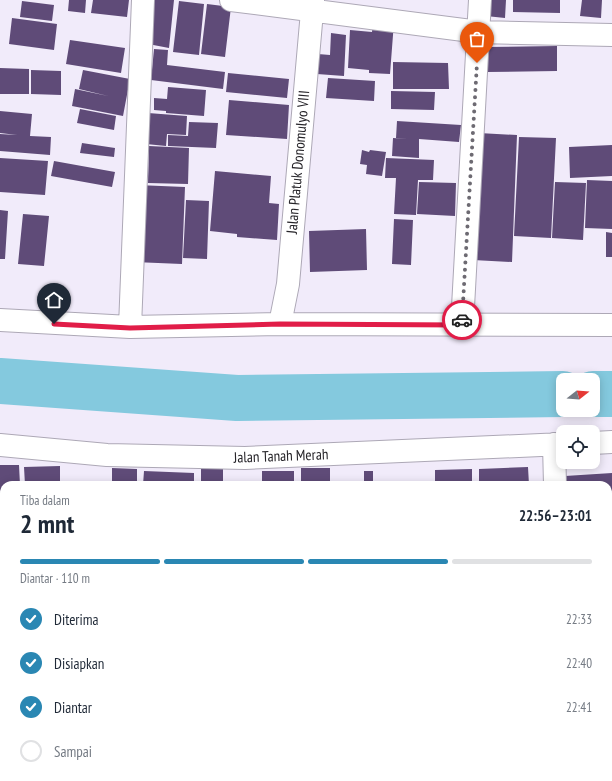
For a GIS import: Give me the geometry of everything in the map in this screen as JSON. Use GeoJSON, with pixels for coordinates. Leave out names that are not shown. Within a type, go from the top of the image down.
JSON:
{"type":"FeatureCollection","features":[{"type":"Feature","properties":{"kind":"street"},"geometry":{"type":"LineString","coordinates":[[130,328],[143,0]]}},
{"type":"Feature","properties":{"kind":"street"},"geometry":{"type":"LineString","coordinates":[[231,0],[312,5],[479,32],[612,35]]}},
{"type":"Feature","properties":{"kind":"street"},"geometry":{"type":"LineString","coordinates":[[462,325],[480,0]]}},
{"type":"Feature","properties":{"kind":"street","name":"Jalan Platuk Donomulyo VIII"},"geometry":{"type":"LineString","coordinates":[[280,324],[288,284],[312,5]]}},
{"type":"Feature","properties":{"kind":"street"},"geometry":{"type":"LineString","coordinates":[[0,320],[130,328],[280,324],[612,325]]}},
{"type":"Feature","properties":{"kind":"street"},"geometry":{"type":"LineString","coordinates":[[600,443],[612,442]]}},
{"type":"Feature","properties":{"kind":"street","name":"Jalan Tanah Merah"},"geometry":{"type":"LineString","coordinates":[[0,445],[107,455],[245,458],[556,444]]}},
{"type":"Feature","properties":{"kind":"street"},"geometry":{"type":"LineString","coordinates":[[555,481],[556,469]]}},
{"type":"Feature","properties":{"kind":"building"},"geometry":{"type":"Polygon","coordinates":[[[69,0],[86,0],[85,13],[68,11],[69,0]]]}},
{"type":"Feature","properties":{"kind":"building"},"geometry":{"type":"Polygon","coordinates":[[[93,0],[129,0],[127,17],[91,13],[93,0]]]}},
{"type":"Feature","properties":{"kind":"building"},"geometry":{"type":"Polygon","coordinates":[[[148,0],[174,0],[169,48],[143,43],[148,0]]]}},
{"type":"Feature","properties":{"kind":"building"},"geometry":{"type":"Polygon","coordinates":[[[487,0],[506,0],[505,18],[486,16],[487,0]]]}},
{"type":"Feature","properties":{"kind":"building"},"geometry":{"type":"Polygon","coordinates":[[[513,0],[560,0],[560,13],[513,12],[513,0]]]}},
{"type":"Feature","properties":{"kind":"building"},"geometry":{"type":"Polygon","coordinates":[[[582,0],[602,0],[601,18],[580,16],[582,0]]]}},
{"type":"Feature","properties":{"kind":"building"},"geometry":{"type":"Polygon","coordinates":[[[22,1],[54,5],[52,21],[20,17],[22,1]]]}},
{"type":"Feature","properties":{"kind":"building"},"geometry":{"type":"Polygon","coordinates":[[[179,1],[204,4],[199,55],[173,52],[179,1]]]}},
{"type":"Feature","properties":{"kind":"building"},"geometry":{"type":"Polygon","coordinates":[[[207,4],[231,7],[225,57],[201,54],[207,4]]]}},
{"type":"Feature","properties":{"kind":"building"},"geometry":{"type":"Polygon","coordinates":[[[12,18],[57,24],[54,50],[9,44],[12,18]]]}},
{"type":"Feature","properties":{"kind":"building"},"geometry":{"type":"Polygon","coordinates":[[[373,21],[394,22],[390,74],[369,73],[369,70],[348,68],[350,30],[372,32],[373,21]]]}},
{"type":"Feature","properties":{"kind":"building"},"geometry":{"type":"Polygon","coordinates":[[[331,33],[346,35],[344,76],[317,74],[318,54],[330,55],[331,33]]]}},
{"type":"Feature","properties":{"kind":"building"},"geometry":{"type":"Polygon","coordinates":[[[70,40],[125,48],[121,73],[66,64],[70,40]]]}},
{"type":"Feature","properties":{"kind":"building"},"geometry":{"type":"Polygon","coordinates":[[[557,46],[557,71],[486,72],[486,47],[557,46]]]}},
{"type":"Feature","properties":{"kind":"building"},"geometry":{"type":"Polygon","coordinates":[[[154,49],[168,50],[167,65],[225,72],[223,89],[151,80],[154,49]]]}},
{"type":"Feature","properties":{"kind":"building"},"geometry":{"type":"Polygon","coordinates":[[[393,62],[448,63],[449,89],[393,89],[393,62]]]}},
{"type":"Feature","properties":{"kind":"building"},"geometry":{"type":"Polygon","coordinates":[[[0,68],[29,69],[29,94],[0,94],[0,68]]]}},
{"type":"Feature","properties":{"kind":"building"},"geometry":{"type":"Polygon","coordinates":[[[31,70],[61,71],[61,95],[31,94],[31,70]]]}},
{"type":"Feature","properties":{"kind":"building"},"geometry":{"type":"Polygon","coordinates":[[[83,70],[130,79],[123,116],[72,106],[75,89],[108,96],[79,89],[83,70]]]}},
{"type":"Feature","properties":{"kind":"building"},"geometry":{"type":"Polygon","coordinates":[[[228,73],[289,79],[287,98],[226,92],[228,73]]]}},
{"type":"Feature","properties":{"kind":"building"},"geometry":{"type":"Polygon","coordinates":[[[328,78],[375,81],[374,101],[326,98],[328,78]]]}},
{"type":"Feature","properties":{"kind":"building"},"geometry":{"type":"Polygon","coordinates":[[[168,87],[206,90],[204,116],[166,113],[166,111],[154,110],[154,98],[167,99],[168,87]]]}},
{"type":"Feature","properties":{"kind":"building"},"geometry":{"type":"Polygon","coordinates":[[[391,91],[435,92],[434,110],[391,109],[391,91]]]}},
{"type":"Feature","properties":{"kind":"building"},"geometry":{"type":"Polygon","coordinates":[[[229,100],[289,105],[287,139],[226,135],[229,100]]]}},
{"type":"Feature","properties":{"kind":"building"},"geometry":{"type":"Polygon","coordinates":[[[80,109],[116,116],[114,130],[77,123],[80,109]]]}},
{"type":"Feature","properties":{"kind":"building"},"geometry":{"type":"Polygon","coordinates":[[[0,111],[32,114],[30,136],[51,137],[50,155],[0,151],[0,134],[17,135],[0,133],[0,111]]]}},
{"type":"Feature","properties":{"kind":"building"},"geometry":{"type":"Polygon","coordinates":[[[148,113],[187,116],[186,135],[167,134],[166,146],[146,144],[148,113]]]}},
{"type":"Feature","properties":{"kind":"building"},"geometry":{"type":"Polygon","coordinates":[[[397,121],[461,125],[459,142],[419,139],[419,158],[392,156],[393,138],[408,139],[396,138],[397,121]]]}},
{"type":"Feature","properties":{"kind":"building"},"geometry":{"type":"Polygon","coordinates":[[[189,122],[218,123],[216,148],[168,146],[168,135],[188,136],[189,122]]]}},
{"type":"Feature","properties":{"kind":"building"},"geometry":{"type":"Polygon","coordinates":[[[479,133],[517,135],[512,262],[473,260],[479,133]]]}},
{"type":"Feature","properties":{"kind":"building"},"geometry":{"type":"Polygon","coordinates":[[[519,137],[556,138],[551,238],[514,236],[519,137]]]}},
{"type":"Feature","properties":{"kind":"building"},"geometry":{"type":"Polygon","coordinates":[[[82,143],[115,148],[114,157],[80,153],[82,143]]]}},
{"type":"Feature","properties":{"kind":"building"},"geometry":{"type":"Polygon","coordinates":[[[612,145],[612,176],[570,178],[569,147],[612,145]]]}},
{"type":"Feature","properties":{"kind":"building"},"geometry":{"type":"Polygon","coordinates":[[[149,146],[189,148],[188,184],[148,183],[149,146]]]}},
{"type":"Feature","properties":{"kind":"building"},"geometry":{"type":"Polygon","coordinates":[[[362,150],[369,152],[370,150],[386,152],[382,176],[366,174],[367,165],[360,164],[362,150]]]}},
{"type":"Feature","properties":{"kind":"building"},"geometry":{"type":"Polygon","coordinates":[[[0,158],[48,161],[45,195],[0,192],[0,158]]]}},
{"type":"Feature","properties":{"kind":"building"},"geometry":{"type":"Polygon","coordinates":[[[386,158],[434,160],[433,180],[418,180],[416,215],[394,214],[396,178],[385,178],[386,158]]]}},
{"type":"Feature","properties":{"kind":"building"},"geometry":{"type":"Polygon","coordinates":[[[54,161],[115,172],[112,187],[51,176],[54,161]]]}},
{"type":"Feature","properties":{"kind":"building"},"geometry":{"type":"Polygon","coordinates":[[[215,171],[271,176],[269,203],[279,204],[277,240],[237,237],[237,234],[210,231],[215,171]]]}},
{"type":"Feature","properties":{"kind":"building"},"geometry":{"type":"Polygon","coordinates":[[[587,180],[612,181],[612,229],[585,228],[587,180]]]}},
{"type":"Feature","properties":{"kind":"building"},"geometry":{"type":"Polygon","coordinates":[[[419,182],[456,183],[455,216],[417,214],[419,182]]]}},
{"type":"Feature","properties":{"kind":"building"},"geometry":{"type":"Polygon","coordinates":[[[555,182],[586,183],[583,240],[552,238],[555,182]]]}},
{"type":"Feature","properties":{"kind":"building"},"geometry":{"type":"Polygon","coordinates":[[[137,185],[185,187],[182,264],[134,262],[137,185]]]}},
{"type":"Feature","properties":{"kind":"building"},"geometry":{"type":"Polygon","coordinates":[[[186,200],[209,201],[207,259],[183,258],[186,200]]]}},
{"type":"Feature","properties":{"kind":"building"},"geometry":{"type":"Polygon","coordinates":[[[0,210],[8,211],[5,259],[0,259],[0,210]]]}},
{"type":"Feature","properties":{"kind":"building"},"geometry":{"type":"Polygon","coordinates":[[[23,214],[49,216],[44,266],[18,264],[23,214]]]}},
{"type":"Feature","properties":{"kind":"building"},"geometry":{"type":"Polygon","coordinates":[[[394,219],[413,220],[411,265],[392,264],[394,219]]]}},
{"type":"Feature","properties":{"kind":"building"},"geometry":{"type":"Polygon","coordinates":[[[366,229],[367,270],[310,272],[309,231],[366,229]]]}},
{"type":"Feature","properties":{"kind":"building"},"geometry":{"type":"Polygon","coordinates":[[[606,232],[612,233],[612,257],[606,257],[606,232]]]}},
{"type":"Feature","properties":{"kind":"building"},"geometry":{"type":"Polygon","coordinates":[[[0,465],[19,465],[20,481],[0,481],[0,465]]]}},
{"type":"Feature","properties":{"kind":"building"},"geometry":{"type":"Polygon","coordinates":[[[60,466],[60,481],[25,481],[24,467],[60,466]]]}},
{"type":"Feature","properties":{"kind":"building"},"geometry":{"type":"Polygon","coordinates":[[[528,467],[529,481],[479,481],[479,469],[528,467]]]}},
{"type":"Feature","properties":{"kind":"building"},"geometry":{"type":"Polygon","coordinates":[[[112,468],[137,469],[137,481],[112,481],[112,468]]]}},
{"type":"Feature","properties":{"kind":"building"},"geometry":{"type":"Polygon","coordinates":[[[301,468],[330,468],[330,481],[301,481],[301,468]]]}},
{"type":"Feature","properties":{"kind":"building"},"geometry":{"type":"Polygon","coordinates":[[[201,469],[223,469],[223,481],[201,481],[201,469]]]}},
{"type":"Feature","properties":{"kind":"building"},"geometry":{"type":"Polygon","coordinates":[[[472,469],[472,481],[435,481],[435,470],[472,469]]]}},
{"type":"Feature","properties":{"kind":"building"},"geometry":{"type":"Polygon","coordinates":[[[144,471],[194,473],[194,481],[143,481],[144,471]]]}},
{"type":"Feature","properties":{"kind":"building"},"geometry":{"type":"Polygon","coordinates":[[[262,471],[294,471],[294,481],[262,481],[262,471]]]}},
{"type":"Feature","properties":{"kind":"building"},"geometry":{"type":"Polygon","coordinates":[[[364,471],[373,471],[373,481],[364,481],[364,471]]]}},
{"type":"Feature","properties":{"kind":"building"},"geometry":{"type":"Polygon","coordinates":[[[612,473],[612,481],[565,481],[565,476],[612,473]]]}},
{"type":"Feature","properties":{"kind":"waterway"},"geometry":{"type":"LineString","coordinates":[[0,381],[237,398],[556,394]]}},
{"type":"Feature","properties":{"kind":"waterway"},"geometry":{"type":"LineString","coordinates":[[600,394],[612,394]]}},
{"type":"Feature","properties":{"kind":"way so far"},"geometry":{"type":"LineString","coordinates":[[462,320],[477,63]]}},
{"type":"Feature","properties":{"kind":"route"},"geometry":{"type":"LineString","coordinates":[[54,324],[130,328],[280,324],[462,325],[462,320]]}}]}
